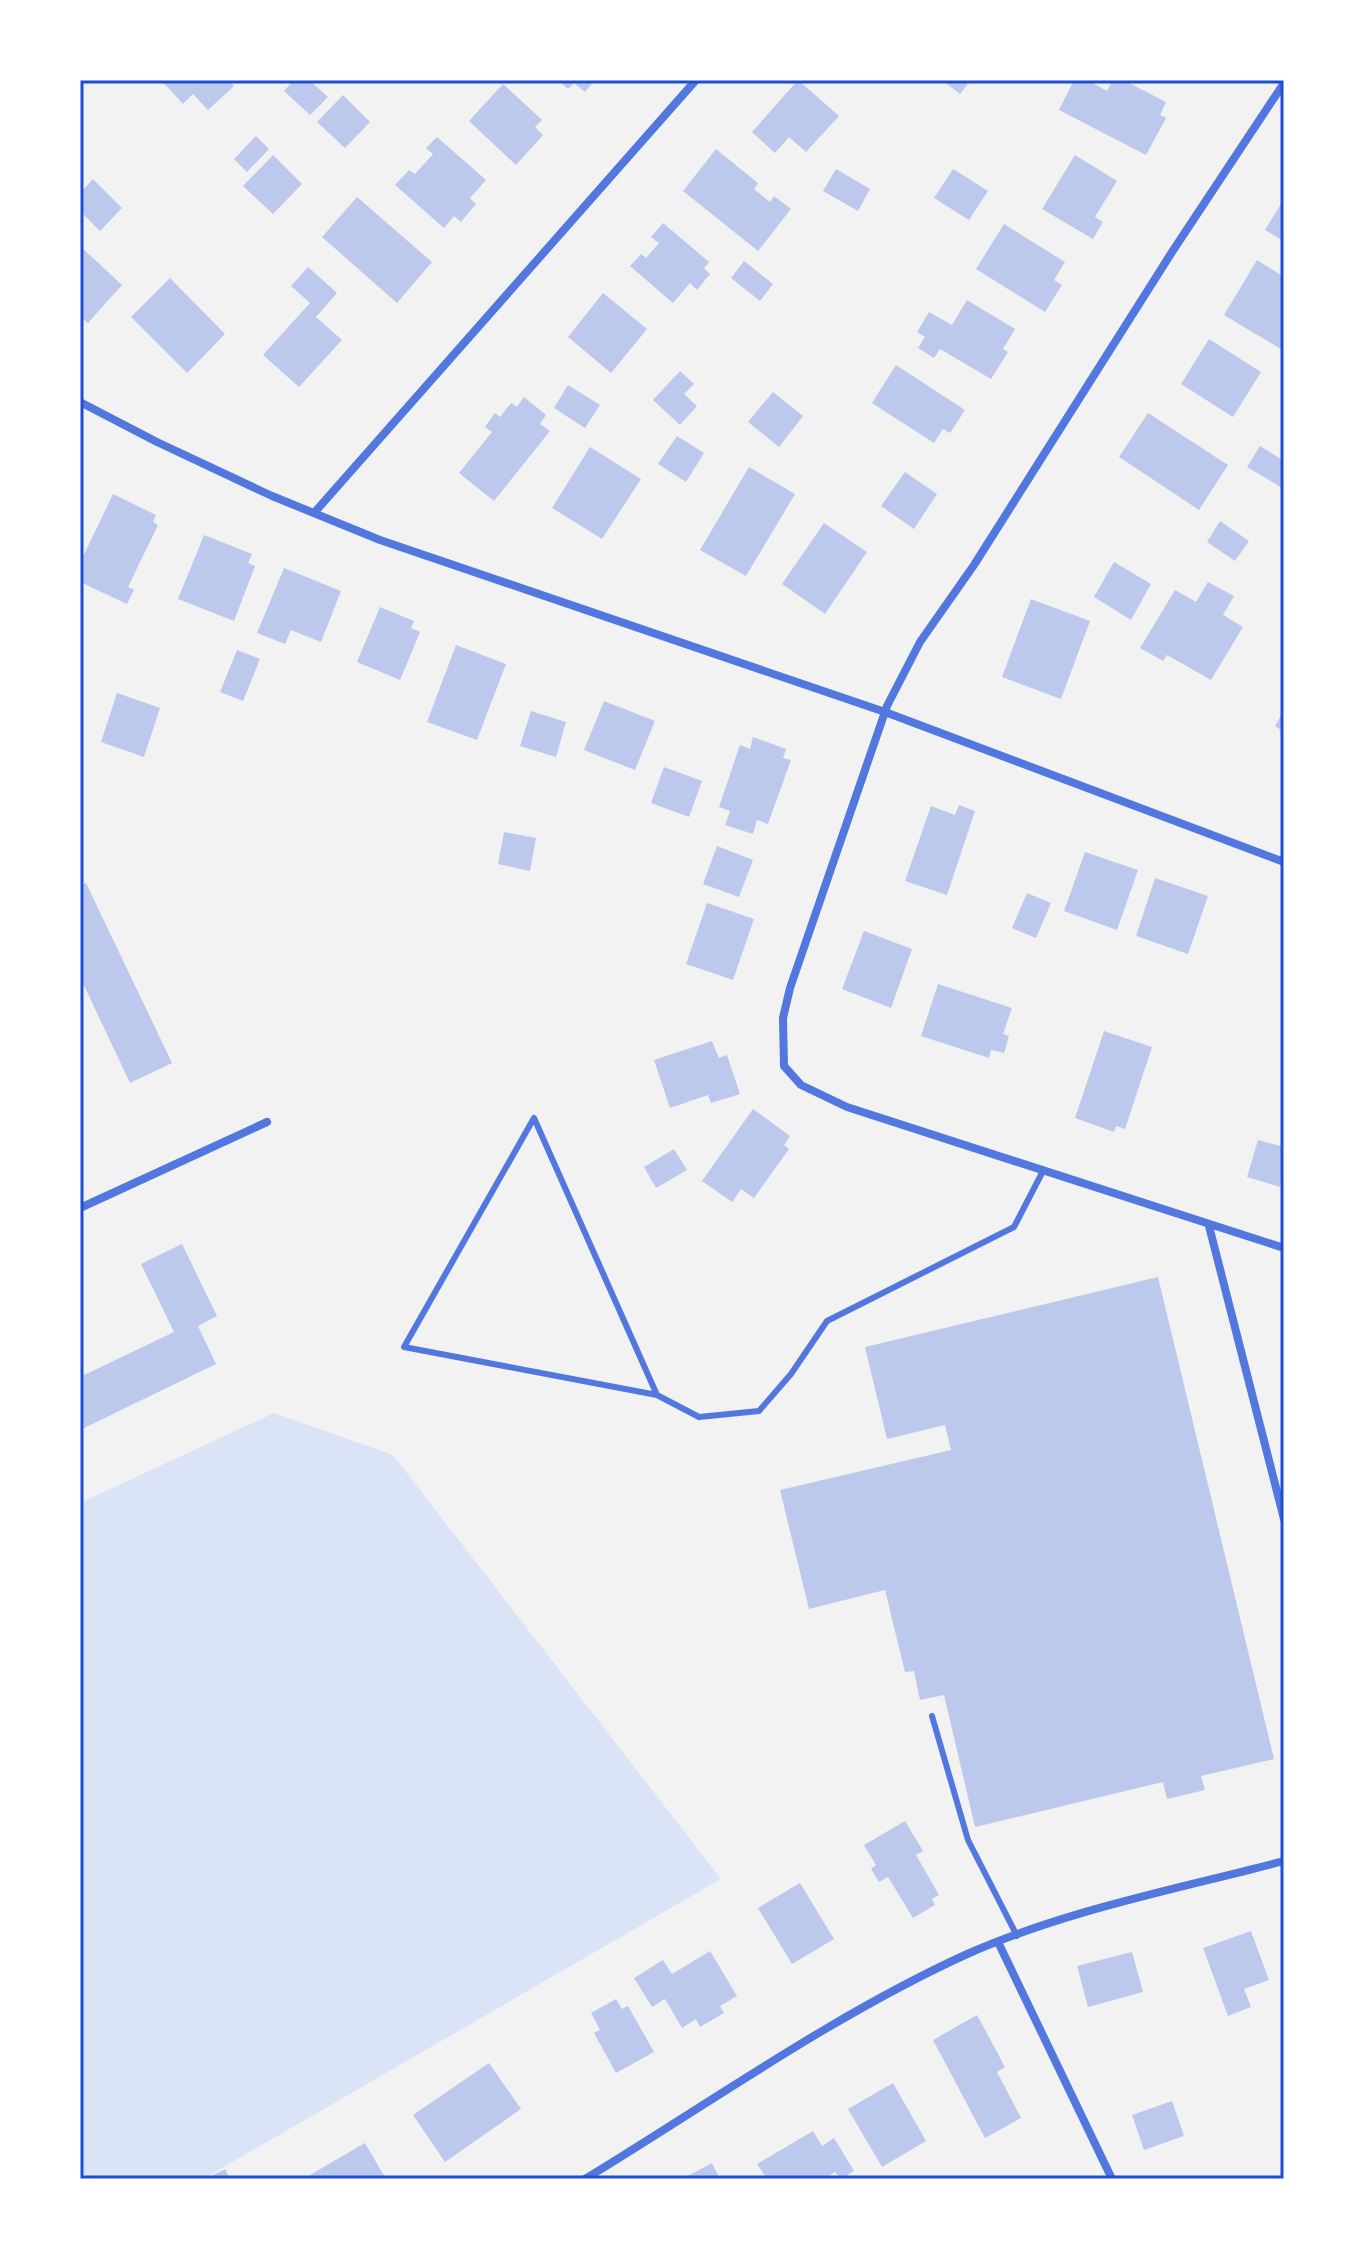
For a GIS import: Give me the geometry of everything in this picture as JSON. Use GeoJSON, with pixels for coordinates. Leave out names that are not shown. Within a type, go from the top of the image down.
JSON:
{"type":"FeatureCollection","features":[{"type":"Feature","properties":{"kind":"street"},"geometry":{"type":"LineString","coordinates":[[314,513],[696,80]]}},
{"type":"Feature","properties":{"kind":"street"},"geometry":{"type":"LineString","coordinates":[[1284,83],[1163,265],[974,565],[920,642],[885,712],[790,988],[783,1018],[784,1066],[801,1085],[847,1107],[1284,1248]]}},
{"type":"Feature","properties":{"kind":"street"},"geometry":{"type":"LineString","coordinates":[[80,402],[157,442],[314,513],[460,569],[885,712],[1284,862]]}},
{"type":"Feature","properties":{"kind":"street"},"geometry":{"type":"LineString","coordinates":[[80,1208],[267,1122]]}},
{"type":"Feature","properties":{"kind":"street"},"geometry":{"type":"LineString","coordinates":[[1209,1226],[1284,1519]]}},
{"type":"Feature","properties":{"kind":"street"},"geometry":{"type":"LineString","coordinates":[[585,2179],[859,2011],[998,1942],[1120,1904],[1284,1861]]}},
{"type":"Feature","properties":{"kind":"street"},"geometry":{"type":"LineString","coordinates":[[998,1942],[1112,2179]]}},
{"type":"Feature","properties":{"kind":"lane"},"geometry":{"type":"LineString","coordinates":[[657,1395],[534,1118],[404,1347],[657,1395],[699,1417],[759,1411],[791,1374],[827,1321],[1014,1227],[1043,1171]]}},
{"type":"Feature","properties":{"kind":"lane"},"geometry":{"type":"LineString","coordinates":[[932,1716],[968,1840],[1017,1936]]}},
{"type":"Feature","properties":{"kind":"shaded area"},"geometry":{"type":"Polygon","coordinates":[[[274,1413],[393,1455],[721,1879],[203,2179],[80,2179],[80,1503],[274,1413]]]}},
{"type":"Feature","properties":{"kind":"building"},"geometry":{"type":"Polygon","coordinates":[[[161,80],[229,80],[234,86],[208,110],[193,94],[183,104],[161,80]]]}},
{"type":"Feature","properties":{"kind":"building"},"geometry":{"type":"Polygon","coordinates":[[[294,80],[309,80],[328,97],[310,115],[284,91],[294,80]]]}},
{"type":"Feature","properties":{"kind":"building"},"geometry":{"type":"Polygon","coordinates":[[[558,80],[595,80],[585,92],[574,83],[568,89],[558,80]]]}},
{"type":"Feature","properties":{"kind":"building"},"geometry":{"type":"Polygon","coordinates":[[[798,80],[839,116],[806,152],[789,137],[775,153],[752,132],[798,80]]]}},
{"type":"Feature","properties":{"kind":"building"},"geometry":{"type":"Polygon","coordinates":[[[942,80],[971,80],[960,94],[942,80]]]}},
{"type":"Feature","properties":{"kind":"building"},"geometry":{"type":"Polygon","coordinates":[[[1074,80],[1087,80],[1107,91],[1113,80],[1123,80],[1166,102],[1160,115],[1166,118],[1146,155],[1059,110],[1074,80]]]}},
{"type":"Feature","properties":{"kind":"building"},"geometry":{"type":"Polygon","coordinates":[[[503,84],[542,120],[535,127],[543,135],[516,165],[469,121],[503,84]]]}},
{"type":"Feature","properties":{"kind":"building"},"geometry":{"type":"Polygon","coordinates":[[[343,95],[370,122],[345,148],[317,122],[343,95]]]}},
{"type":"Feature","properties":{"kind":"building"},"geometry":{"type":"Polygon","coordinates":[[[256,136],[269,149],[247,172],[234,159],[256,136]]]}},
{"type":"Feature","properties":{"kind":"building"},"geometry":{"type":"Polygon","coordinates":[[[437,137],[486,180],[470,198],[476,204],[461,222],[454,216],[444,228],[395,185],[409,170],[415,174],[433,154],[426,148],[437,137]]]}},
{"type":"Feature","properties":{"kind":"building"},"geometry":{"type":"Polygon","coordinates":[[[716,149],[758,183],[754,189],[770,202],[774,196],[791,209],[758,251],[683,191],[716,149]]]}},
{"type":"Feature","properties":{"kind":"building"},"geometry":{"type":"Polygon","coordinates":[[[273,155],[302,184],[273,214],[243,186],[273,155]]]}},
{"type":"Feature","properties":{"kind":"building"},"geometry":{"type":"Polygon","coordinates":[[[1075,155],[1117,181],[1095,217],[1103,222],[1093,239],[1042,209],[1075,155]]]}},
{"type":"Feature","properties":{"kind":"building"},"geometry":{"type":"Polygon","coordinates":[[[836,169],[870,189],[858,211],[823,191],[836,169]]]}},
{"type":"Feature","properties":{"kind":"building"},"geometry":{"type":"Polygon","coordinates":[[[953,169],[988,191],[969,220],[934,198],[953,169]]]}},
{"type":"Feature","properties":{"kind":"building"},"geometry":{"type":"Polygon","coordinates":[[[93,179],[122,208],[100,231],[80,211],[80,193],[93,179]]]}},
{"type":"Feature","properties":{"kind":"building"},"geometry":{"type":"Polygon","coordinates":[[[357,197],[432,262],[397,303],[322,237],[357,197]]]}},
{"type":"Feature","properties":{"kind":"building"},"geometry":{"type":"Polygon","coordinates":[[[1284,199],[1284,241],[1265,230],[1284,199]]]}},
{"type":"Feature","properties":{"kind":"building"},"geometry":{"type":"Polygon","coordinates":[[[663,223],[709,262],[704,268],[710,274],[697,290],[690,283],[673,303],[630,266],[641,254],[646,258],[659,243],[651,237],[663,223]]]}},
{"type":"Feature","properties":{"kind":"building"},"geometry":{"type":"Polygon","coordinates":[[[1004,224],[1065,262],[1054,280],[1062,285],[1045,312],[976,269],[1004,224]]]}},
{"type":"Feature","properties":{"kind":"building"},"geometry":{"type":"Polygon","coordinates":[[[80,246],[122,285],[88,323],[80,316],[80,246]]]}},
{"type":"Feature","properties":{"kind":"building"},"geometry":{"type":"Polygon","coordinates":[[[1257,260],[1284,277],[1284,351],[1224,315],[1257,260]]]}},
{"type":"Feature","properties":{"kind":"building"},"geometry":{"type":"Polygon","coordinates":[[[744,261],[773,284],[760,301],[731,278],[744,261]]]}},
{"type":"Feature","properties":{"kind":"building"},"geometry":{"type":"Polygon","coordinates":[[[308,267],[337,293],[316,317],[342,340],[299,387],[263,355],[310,303],[291,286],[308,267]]]}},
{"type":"Feature","properties":{"kind":"building"},"geometry":{"type":"Polygon","coordinates":[[[170,278],[225,334],[187,373],[131,317],[170,278]]]}},
{"type":"Feature","properties":{"kind":"building"},"geometry":{"type":"Polygon","coordinates":[[[603,293],[647,329],[611,373],[568,337],[603,293]]]}},
{"type":"Feature","properties":{"kind":"building"},"geometry":{"type":"Polygon","coordinates":[[[967,300],[1015,329],[1003,349],[1008,352],[991,379],[940,349],[934,358],[918,348],[925,337],[917,332],[929,312],[952,325],[967,300]]]}},
{"type":"Feature","properties":{"kind":"building"},"geometry":{"type":"Polygon","coordinates":[[[1209,339],[1261,372],[1233,417],[1181,384],[1209,339]]]}},
{"type":"Feature","properties":{"kind":"building"},"geometry":{"type":"Polygon","coordinates":[[[896,365],[965,410],[950,433],[943,429],[934,443],[872,403],[896,365]]]}},
{"type":"Feature","properties":{"kind":"building"},"geometry":{"type":"Polygon","coordinates":[[[680,371],[694,384],[684,394],[697,406],[680,425],[653,400],[680,371]]]}},
{"type":"Feature","properties":{"kind":"building"},"geometry":{"type":"Polygon","coordinates":[[[568,385],[600,405],[585,428],[554,408],[568,385]]]}},
{"type":"Feature","properties":{"kind":"building"},"geometry":{"type":"Polygon","coordinates":[[[773,392],[803,416],[779,447],[748,422],[773,392]]]}},
{"type":"Feature","properties":{"kind":"building"},"geometry":{"type":"Polygon","coordinates":[[[524,397],[546,415],[540,424],[550,431],[494,501],[459,473],[492,432],[485,427],[495,413],[500,417],[511,403],[517,407],[524,397]]]}},
{"type":"Feature","properties":{"kind":"building"},"geometry":{"type":"Polygon","coordinates":[[[1148,413],[1228,465],[1199,510],[1119,457],[1148,413]]]}},
{"type":"Feature","properties":{"kind":"building"},"geometry":{"type":"Polygon","coordinates":[[[677,436],[704,453],[686,482],[658,464],[677,436]]]}},
{"type":"Feature","properties":{"kind":"building"},"geometry":{"type":"Polygon","coordinates":[[[1260,446],[1284,461],[1284,489],[1247,467],[1260,446]]]}},
{"type":"Feature","properties":{"kind":"building"},"geometry":{"type":"Polygon","coordinates":[[[590,447],[641,479],[602,539],[552,508],[590,447]]]}},
{"type":"Feature","properties":{"kind":"building"},"geometry":{"type":"Polygon","coordinates":[[[749,467],[795,494],[746,576],[700,550],[749,467]]]}},
{"type":"Feature","properties":{"kind":"building"},"geometry":{"type":"Polygon","coordinates":[[[905,472],[937,494],[914,529],[881,506],[905,472]]]}},
{"type":"Feature","properties":{"kind":"building"},"geometry":{"type":"Polygon","coordinates":[[[113,494],[156,515],[153,522],[158,525],[128,587],[134,590],[127,604],[80,582],[80,563],[113,494]]]}},
{"type":"Feature","properties":{"kind":"building"},"geometry":{"type":"Polygon","coordinates":[[[1220,521],[1249,541],[1235,561],[1207,542],[1220,521]]]}},
{"type":"Feature","properties":{"kind":"building"},"geometry":{"type":"Polygon","coordinates":[[[824,523],[867,552],[825,614],[782,584],[824,523]]]}},
{"type":"Feature","properties":{"kind":"building"},"geometry":{"type":"Polygon","coordinates":[[[204,535],[252,554],[248,563],[255,566],[234,621],[178,599],[204,535]]]}},
{"type":"Feature","properties":{"kind":"building"},"geometry":{"type":"Polygon","coordinates":[[[1114,562],[1151,584],[1131,620],[1094,597],[1114,562]]]}},
{"type":"Feature","properties":{"kind":"building"},"geometry":{"type":"Polygon","coordinates":[[[284,568],[341,591],[321,642],[291,630],[285,644],[257,633],[284,568]]]}},
{"type":"Feature","properties":{"kind":"building"},"geometry":{"type":"Polygon","coordinates":[[[1208,582],[1234,596],[1223,615],[1243,627],[1211,680],[1167,655],[1163,661],[1140,648],[1175,590],[1196,602],[1208,582]]]}},
{"type":"Feature","properties":{"kind":"building"},"geometry":{"type":"Polygon","coordinates":[[[1031,599],[1090,621],[1061,699],[1002,677],[1031,599]]]}},
{"type":"Feature","properties":{"kind":"building"},"geometry":{"type":"Polygon","coordinates":[[[380,607],[414,621],[411,628],[420,632],[400,680],[357,662],[380,607]]]}},
{"type":"Feature","properties":{"kind":"building"},"geometry":{"type":"Polygon","coordinates":[[[456,645],[506,664],[477,740],[427,722],[456,645]]]}},
{"type":"Feature","properties":{"kind":"building"},"geometry":{"type":"Polygon","coordinates":[[[237,650],[260,659],[243,701],[220,692],[237,650]]]}},
{"type":"Feature","properties":{"kind":"building"},"geometry":{"type":"Polygon","coordinates":[[[117,693],[160,708],[144,757],[101,742],[117,693]]]}},
{"type":"Feature","properties":{"kind":"building"},"geometry":{"type":"Polygon","coordinates":[[[604,701],[655,721],[635,770],[584,750],[604,701]]]}},
{"type":"Feature","properties":{"kind":"building"},"geometry":{"type":"Polygon","coordinates":[[[1284,710],[1284,732],[1275,726],[1284,710]]]}},
{"type":"Feature","properties":{"kind":"building"},"geometry":{"type":"Polygon","coordinates":[[[531,711],[566,722],[556,757],[520,746],[531,711]]]}},
{"type":"Feature","properties":{"kind":"building"},"geometry":{"type":"Polygon","coordinates":[[[753,737],[786,749],[783,758],[791,760],[768,824],[757,820],[753,834],[725,825],[730,811],[719,807],[740,745],[750,749],[753,737]]]}},
{"type":"Feature","properties":{"kind":"building"},"geometry":{"type":"Polygon","coordinates":[[[664,767],[702,781],[689,817],[651,803],[664,767]]]}},
{"type":"Feature","properties":{"kind":"building"},"geometry":{"type":"Polygon","coordinates":[[[959,805],[975,811],[947,895],[905,881],[931,806],[955,815],[959,805]]]}},
{"type":"Feature","properties":{"kind":"building"},"geometry":{"type":"Polygon","coordinates":[[[504,832],[536,838],[530,871],[498,864],[504,832]]]}},
{"type":"Feature","properties":{"kind":"building"},"geometry":{"type":"Polygon","coordinates":[[[717,846],[753,860],[739,897],[703,884],[717,846]]]}},
{"type":"Feature","properties":{"kind":"building"},"geometry":{"type":"Polygon","coordinates":[[[1085,852],[1138,870],[1117,930],[1064,911],[1085,852]]]}},
{"type":"Feature","properties":{"kind":"building"},"geometry":{"type":"Polygon","coordinates":[[[1155,878],[1208,896],[1188,954],[1136,936],[1155,878]]]}},
{"type":"Feature","properties":{"kind":"building"},"geometry":{"type":"Polygon","coordinates":[[[86,883],[172,1063],[130,1083],[80,977],[80,886],[86,883]]]}},
{"type":"Feature","properties":{"kind":"building"},"geometry":{"type":"Polygon","coordinates":[[[1027,893],[1051,903],[1036,938],[1012,928],[1027,893]]]}},
{"type":"Feature","properties":{"kind":"building"},"geometry":{"type":"Polygon","coordinates":[[[707,903],[754,919],[733,980],[686,964],[707,903]]]}},
{"type":"Feature","properties":{"kind":"building"},"geometry":{"type":"Polygon","coordinates":[[[864,931],[912,949],[891,1008],[842,989],[864,931]]]}},
{"type":"Feature","properties":{"kind":"building"},"geometry":{"type":"Polygon","coordinates":[[[938,984],[1012,1008],[1003,1034],[1009,1036],[1004,1053],[991,1050],[989,1058],[921,1036],[938,984]]]}},
{"type":"Feature","properties":{"kind":"building"},"geometry":{"type":"Polygon","coordinates":[[[1104,1031],[1152,1047],[1125,1129],[1116,1126],[1114,1132],[1075,1118],[1104,1031]]]}},
{"type":"Feature","properties":{"kind":"building"},"geometry":{"type":"Polygon","coordinates":[[[712,1041],[719,1058],[727,1055],[740,1094],[711,1103],[708,1095],[670,1108],[654,1060],[712,1041]]]}},
{"type":"Feature","properties":{"kind":"building"},"geometry":{"type":"Polygon","coordinates":[[[753,1109],[790,1136],[784,1145],[789,1149],[754,1198],[741,1189],[732,1202],[702,1181],[753,1109]]]}},
{"type":"Feature","properties":{"kind":"building"},"geometry":{"type":"Polygon","coordinates":[[[1258,1140],[1284,1147],[1280,1187],[1247,1177],[1258,1140]]]}},
{"type":"Feature","properties":{"kind":"building"},"geometry":{"type":"Polygon","coordinates":[[[674,1149],[687,1170],[656,1188],[644,1167],[674,1149]]]}},
{"type":"Feature","properties":{"kind":"building"},"geometry":{"type":"Polygon","coordinates":[[[182,1244],[217,1316],[198,1326],[216,1364],[80,1430],[80,1377],[174,1332],[141,1264],[182,1244]]]}},
{"type":"Feature","properties":{"kind":"building"},"geometry":{"type":"Polygon","coordinates":[[[1158,1277],[1274,1759],[1201,1776],[1205,1790],[1167,1799],[1163,1782],[975,1827],[944,1695],[920,1700],[914,1671],[905,1672],[885,1590],[809,1609],[780,1490],[951,1450],[945,1425],[887,1439],[865,1347],[1158,1277]]]}},
{"type":"Feature","properties":{"kind":"building"},"geometry":{"type":"Polygon","coordinates":[[[905,1821],[923,1851],[916,1855],[939,1895],[932,1899],[935,1905],[913,1918],[888,1877],[879,1882],[871,1869],[876,1865],[864,1845],[905,1821]]]}},
{"type":"Feature","properties":{"kind":"building"},"geometry":{"type":"Polygon","coordinates":[[[800,1883],[834,1939],[792,1964],[758,1908],[800,1883]]]}},
{"type":"Feature","properties":{"kind":"building"},"geometry":{"type":"Polygon","coordinates":[[[1251,1931],[1269,1980],[1244,1989],[1251,2007],[1228,2016],[1203,1948],[1251,1931]]]}},
{"type":"Feature","properties":{"kind":"building"},"geometry":{"type":"Polygon","coordinates":[[[710,1951],[737,1996],[720,2006],[724,2013],[700,2027],[696,2019],[682,2028],[665,1999],[652,2007],[634,1978],[663,1960],[672,1974],[710,1951]]]}},
{"type":"Feature","properties":{"kind":"building"},"geometry":{"type":"Polygon","coordinates":[[[1132,1952],[1143,1992],[1088,2007],[1077,1966],[1132,1952]]]}},
{"type":"Feature","properties":{"kind":"building"},"geometry":{"type":"Polygon","coordinates":[[[616,1999],[622,2009],[628,2006],[654,2052],[616,2073],[594,2033],[600,2030],[591,2013],[616,1999]]]}},
{"type":"Feature","properties":{"kind":"building"},"geometry":{"type":"Polygon","coordinates":[[[977,2015],[1005,2067],[997,2072],[1021,2118],[985,2138],[933,2040],[977,2015]]]}},
{"type":"Feature","properties":{"kind":"building"},"geometry":{"type":"Polygon","coordinates":[[[489,2063],[521,2109],[445,2162],[413,2115],[489,2063]]]}},
{"type":"Feature","properties":{"kind":"building"},"geometry":{"type":"Polygon","coordinates":[[[893,2083],[926,2141],[882,2167],[848,2109],[893,2083]]]}},
{"type":"Feature","properties":{"kind":"building"},"geometry":{"type":"Polygon","coordinates":[[[1172,2101],[1184,2136],[1144,2150],[1132,2115],[1172,2101]]]}},
{"type":"Feature","properties":{"kind":"building"},"geometry":{"type":"Polygon","coordinates":[[[813,2131],[822,2146],[834,2138],[854,2171],[841,2179],[835,2172],[824,2179],[767,2179],[757,2164],[813,2131]]]}},
{"type":"Feature","properties":{"kind":"building"},"geometry":{"type":"Polygon","coordinates":[[[365,2143],[386,2179],[303,2179],[365,2143]]]}},
{"type":"Feature","properties":{"kind":"building"},"geometry":{"type":"Polygon","coordinates":[[[712,2163],[720,2179],[682,2179],[712,2163]]]}},
{"type":"Feature","properties":{"kind":"building"},"geometry":{"type":"Polygon","coordinates":[[[225,2169],[230,2179],[206,2179],[225,2169]]]}}]}
